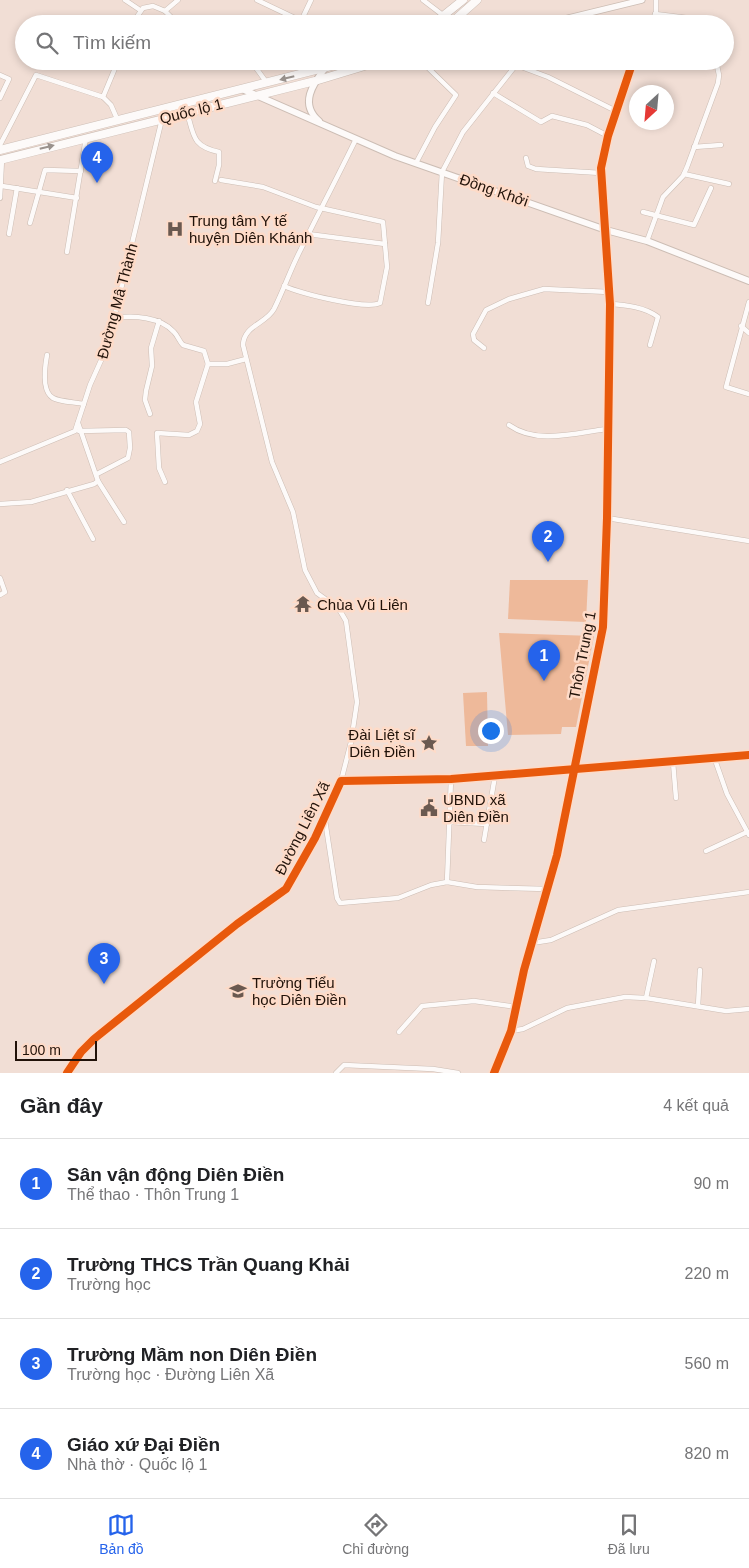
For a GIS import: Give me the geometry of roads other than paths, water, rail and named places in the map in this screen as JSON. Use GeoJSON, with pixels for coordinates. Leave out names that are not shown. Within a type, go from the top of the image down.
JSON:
{"type":"FeatureCollection","features":[{"type":"Feature","properties":{"kind":"highway"},"geometry":{"type":"LineString","coordinates":[[445,15],[463,0]]}},
{"type":"Feature","properties":{"kind":"highway"},"geometry":{"type":"LineString","coordinates":[[460,15],[477,0]]}},
{"type":"Feature","properties":{"kind":"highway","name":"Quốc lộ 1"},"geometry":{"type":"LineString","coordinates":[[0,150],[317,70]]}},
{"type":"Feature","properties":{"kind":"highway","name":"Quốc lộ 1"},"geometry":{"type":"LineString","coordinates":[[1,159],[315,81],[351,70]]}},
{"type":"Feature","properties":{"kind":"main road"},"geometry":{"type":"LineString","coordinates":[[323,70],[309,93],[310,109],[316,119],[324,124]]}},
{"type":"Feature","properties":{"kind":"main road","name":"Đồng Khởi"},"geometry":{"type":"LineString","coordinates":[[242,90],[416,163],[606,230],[647,241],[749,280]]}},
{"type":"Feature","properties":{"kind":"street"},"geometry":{"type":"LineString","coordinates":[[125,0],[140,10]]}},
{"type":"Feature","properties":{"kind":"street"},"geometry":{"type":"LineString","coordinates":[[164,12],[178,0]]}},
{"type":"Feature","properties":{"kind":"street"},"geometry":{"type":"LineString","coordinates":[[257,0],[289,15]]}},
{"type":"Feature","properties":{"kind":"street"},"geometry":{"type":"LineString","coordinates":[[304,15],[311,0]]}},
{"type":"Feature","properties":{"kind":"street"},"geometry":{"type":"LineString","coordinates":[[423,0],[443,15]]}},
{"type":"Feature","properties":{"kind":"street"},"geometry":{"type":"LineString","coordinates":[[578,15],[642,0]]}},
{"type":"Feature","properties":{"kind":"street"},"geometry":{"type":"LineString","coordinates":[[656,0],[655,14],[660,15]]}},
{"type":"Feature","properties":{"kind":"street"},"geometry":{"type":"LineString","coordinates":[[137,15],[140,10],[149,6],[168,15]]}},
{"type":"Feature","properties":{"kind":"street"},"geometry":{"type":"LineString","coordinates":[[103,97],[114,70]]}},
{"type":"Feature","properties":{"kind":"street"},"geometry":{"type":"LineString","coordinates":[[258,70],[267,83]]}},
{"type":"Feature","properties":{"kind":"street"},"geometry":{"type":"LineString","coordinates":[[416,163],[435,127],[456,95],[430,70]]}},
{"type":"Feature","properties":{"kind":"street"},"geometry":{"type":"LineString","coordinates":[[428,303],[438,243],[442,172],[463,132],[511,70]]}},
{"type":"Feature","properties":{"kind":"street"},"geometry":{"type":"LineString","coordinates":[[531,70],[616,111]]}},
{"type":"Feature","properties":{"kind":"street","name":"Thôn Trung 1"},"geometry":{"type":"LineString","coordinates":[[494,1073],[511,1031],[524,970],[557,855],[603,627],[607,518],[610,304],[601,173],[608,136],[631,70]]}},
{"type":"Feature","properties":{"kind":"street"},"geometry":{"type":"LineString","coordinates":[[647,241],[656,214],[666,193],[684,174],[718,83],[718,70]]}},
{"type":"Feature","properties":{"kind":"street"},"geometry":{"type":"LineString","coordinates":[[0,75],[9,79],[0,98]]}},
{"type":"Feature","properties":{"kind":"street"},"geometry":{"type":"LineString","coordinates":[[0,145],[36,75],[103,97],[111,105],[118,121]]}},
{"type":"Feature","properties":{"kind":"street"},"geometry":{"type":"LineString","coordinates":[[493,93],[541,122],[552,116],[587,125],[608,136]]}},
{"type":"Feature","properties":{"kind":"street"},"geometry":{"type":"LineString","coordinates":[[187,112],[196,142],[204,149],[219,152],[219,165],[215,181]]}},
{"type":"Feature","properties":{"kind":"street","name":"Đường Mâ Thành"},"geometry":{"type":"LineString","coordinates":[[75,431],[90,385],[105,354],[162,119]]}},
{"type":"Feature","properties":{"kind":"street"},"geometry":{"type":"LineString","coordinates":[[68,252],[86,138]]}},
{"type":"Feature","properties":{"kind":"street"},"geometry":{"type":"LineString","coordinates":[[341,781],[351,742],[357,702],[346,621],[339,609],[317,593],[308,578],[292,512],[272,462],[243,345],[246,334],[271,314],[356,138]]}},
{"type":"Feature","properties":{"kind":"street"},"geometry":{"type":"LineString","coordinates":[[694,147],[721,145]]}},
{"type":"Feature","properties":{"kind":"street"},"geometry":{"type":"LineString","coordinates":[[526,158],[528,166],[536,169],[601,173]]}},
{"type":"Feature","properties":{"kind":"street"},"geometry":{"type":"LineString","coordinates":[[0,198],[2,186],[1,159]]}},
{"type":"Feature","properties":{"kind":"street"},"geometry":{"type":"LineString","coordinates":[[30,223],[44,170],[81,171]]}},
{"type":"Feature","properties":{"kind":"street"},"geometry":{"type":"LineString","coordinates":[[684,174],[730,184]]}},
{"type":"Feature","properties":{"kind":"street"},"geometry":{"type":"LineString","coordinates":[[221,180],[225,179],[244,186],[263,187],[322,208],[383,222],[387,267],[381,297],[377,304],[342,301],[298,292],[284,286]]}},
{"type":"Feature","properties":{"kind":"street"},"geometry":{"type":"LineString","coordinates":[[2,186],[77,198]]}},
{"type":"Feature","properties":{"kind":"street"},"geometry":{"type":"LineString","coordinates":[[9,234],[17,188]]}},
{"type":"Feature","properties":{"kind":"street"},"geometry":{"type":"LineString","coordinates":[[643,212],[656,214],[694,226],[711,188]]}},
{"type":"Feature","properties":{"kind":"street"},"geometry":{"type":"LineString","coordinates":[[308,234],[385,244]]}},
{"type":"Feature","properties":{"kind":"street"},"geometry":{"type":"LineString","coordinates":[[484,348],[474,340],[473,334],[486,310],[497,303],[544,289],[609,292]]}},
{"type":"Feature","properties":{"kind":"street"},"geometry":{"type":"LineString","coordinates":[[749,302],[726,387],[749,394]]}},
{"type":"Feature","properties":{"kind":"street"},"geometry":{"type":"LineString","coordinates":[[610,304],[647,311],[658,317],[650,345]]}},
{"type":"Feature","properties":{"kind":"street"},"geometry":{"type":"LineString","coordinates":[[115,318],[124,317],[159,321],[172,330],[183,345],[204,351],[208,364],[196,402],[200,424],[197,431],[189,435],[157,433],[159,468],[165,482]]}},
{"type":"Feature","properties":{"kind":"street"},"geometry":{"type":"LineString","coordinates":[[150,414],[145,400],[152,366],[151,348],[159,321]]}},
{"type":"Feature","properties":{"kind":"street"},"geometry":{"type":"LineString","coordinates":[[742,326],[749,333]]}},
{"type":"Feature","properties":{"kind":"street"},"geometry":{"type":"LineString","coordinates":[[47,355],[44,374],[49,394],[55,398],[84,404]]}},
{"type":"Feature","properties":{"kind":"street"},"geometry":{"type":"LineString","coordinates":[[208,364],[227,364],[246,359]]}},
{"type":"Feature","properties":{"kind":"street"},"geometry":{"type":"LineString","coordinates":[[78,423],[98,481],[124,522]]}},
{"type":"Feature","properties":{"kind":"street"},"geometry":{"type":"LineString","coordinates":[[509,425],[520,433],[545,437],[607,429]]}},
{"type":"Feature","properties":{"kind":"street"},"geometry":{"type":"LineString","coordinates":[[0,462],[75,431],[126,430],[129,432],[130,448],[128,458],[97,474]]}},
{"type":"Feature","properties":{"kind":"street"},"geometry":{"type":"LineString","coordinates":[[0,504],[31,502],[67,490],[94,484],[98,481]]}},
{"type":"Feature","properties":{"kind":"street"},"geometry":{"type":"LineString","coordinates":[[67,490],[93,539]]}},
{"type":"Feature","properties":{"kind":"street"},"geometry":{"type":"LineString","coordinates":[[607,518],[749,541]]}},
{"type":"Feature","properties":{"kind":"street"},"geometry":{"type":"LineString","coordinates":[[0,578],[5,592],[0,595]]}},
{"type":"Feature","properties":{"kind":"street","name":"Đường Liên Xã"},"geometry":{"type":"LineString","coordinates":[[66,1073],[81,1052],[94,1039],[237,924],[286,889],[324,819],[341,781],[451,779],[749,755]]}},
{"type":"Feature","properties":{"kind":"street"},"geometry":{"type":"LineString","coordinates":[[706,851],[748,833],[727,794],[714,757]]}},
{"type":"Feature","properties":{"kind":"street"},"geometry":{"type":"LineString","coordinates":[[673,762],[676,798]]}},
{"type":"Feature","properties":{"kind":"street"},"geometry":{"type":"LineString","coordinates":[[484,840],[495,776]]}},
{"type":"Feature","properties":{"kind":"street"},"geometry":{"type":"LineString","coordinates":[[447,882],[451,779]]}},
{"type":"Feature","properties":{"kind":"street"},"geometry":{"type":"LineString","coordinates":[[324,819],[337,898],[340,904],[398,898],[431,885],[447,882],[477,887],[547,889]]}},
{"type":"Feature","properties":{"kind":"street"},"geometry":{"type":"LineString","coordinates":[[449,822],[487,824]]}},
{"type":"Feature","properties":{"kind":"street"},"geometry":{"type":"LineString","coordinates":[[532,943],[550,940],[618,910],[749,892]]}},
{"type":"Feature","properties":{"kind":"street"},"geometry":{"type":"LineString","coordinates":[[646,998],[654,961]]}},
{"type":"Feature","properties":{"kind":"street"},"geometry":{"type":"LineString","coordinates":[[698,1006],[700,970]]}},
{"type":"Feature","properties":{"kind":"street"},"geometry":{"type":"LineString","coordinates":[[511,1031],[523,1029],[573,1007],[625,997],[646,998],[726,1011],[749,1009]]}},
{"type":"Feature","properties":{"kind":"street"},"geometry":{"type":"LineString","coordinates":[[399,1032],[422,1006],[474,1001],[517,1007]]}},
{"type":"Feature","properties":{"kind":"street"},"geometry":{"type":"LineString","coordinates":[[336,1073],[344,1065],[414,1068],[458,1073]]}},
{"type":"Feature","properties":{"kind":"place","name":"Giáo xứ Đại Điền"},"geometry":{"type":"Point","coordinates":[97,183]}},
{"type":"Feature","properties":{"kind":"place","name":"Trung tâm Y tế huyện Diên Khánh"},"geometry":{"type":"Point","coordinates":[175,229]}},
{"type":"Feature","properties":{"kind":"place","name":"Trường THCS Trần Quang Khải"},"geometry":{"type":"Point","coordinates":[548,562]}},
{"type":"Feature","properties":{"kind":"place","name":"Chùa Vũ Liên"},"geometry":{"type":"Point","coordinates":[303,604]}},
{"type":"Feature","properties":{"kind":"place","name":"Sân vận động Diên Điền"},"geometry":{"type":"Point","coordinates":[544,681]}},
{"type":"Feature","properties":{"kind":"place","name":"Đài Liệt sĩ Diên Điền"},"geometry":{"type":"Point","coordinates":[429,743]}},
{"type":"Feature","properties":{"kind":"place","name":"UBND xã Diên Điền"},"geometry":{"type":"Point","coordinates":[429,808]}},
{"type":"Feature","properties":{"kind":"place","name":"Trường Mầm non Diên Điền"},"geometry":{"type":"Point","coordinates":[104,984]}},
{"type":"Feature","properties":{"kind":"place","name":"Trường Tiểu học Diên Điền"},"geometry":{"type":"Point","coordinates":[238,991]}}]}
